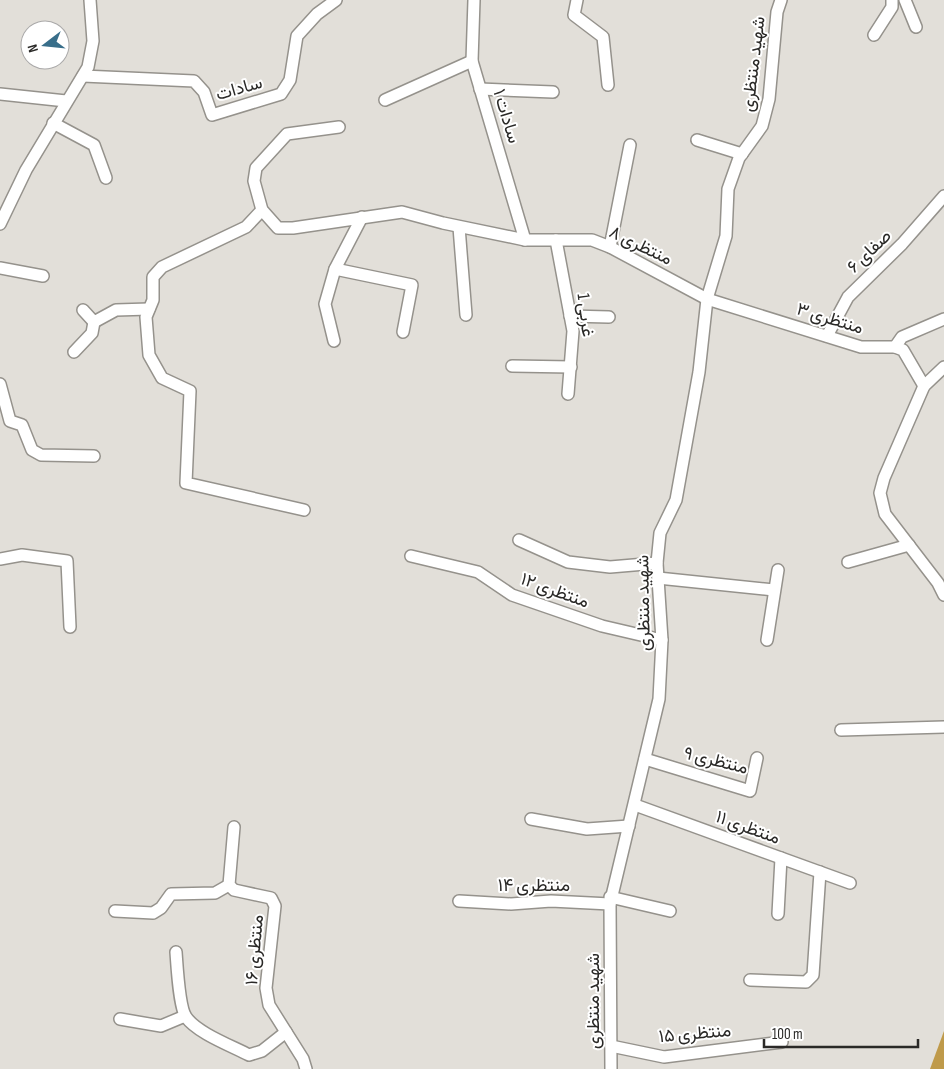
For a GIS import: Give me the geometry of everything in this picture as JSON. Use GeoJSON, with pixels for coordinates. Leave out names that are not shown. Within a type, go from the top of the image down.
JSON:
{"type":"FeatureCollection","features":[{"type":"Feature","properties":{"kind":"street"},"geometry":{"type":"LineString","coordinates":[[0,224],[26,170],[66,101],[88,68],[93,41],[90,0]]}},
{"type":"Feature","properties":{"kind":"street","name":"سادات"},"geometry":{"type":"LineString","coordinates":[[83,76],[194,82],[204,92],[212,114],[281,94],[290,80],[297,36],[318,14],[336,0]]}},
{"type":"Feature","properties":{"kind":"street","name":"سادات ۱"},"geometry":{"type":"LineString","coordinates":[[474,0],[472,61],[525,240]]}},
{"type":"Feature","properties":{"kind":"street"},"geometry":{"type":"LineString","coordinates":[[577,0],[574,16],[603,37],[608,85]]}},
{"type":"Feature","properties":{"kind":"street","name":"شهید منتظری"},"geometry":{"type":"LineString","coordinates":[[611,1069],[610,901],[659,700],[662,640],[656,563],[660,533],[676,500],[699,372],[707,299],[726,236],[728,189],[742,154],[762,126],[769,99],[777,12],[781,0]]}},
{"type":"Feature","properties":{"kind":"street"},"geometry":{"type":"LineString","coordinates":[[874,35],[892,7],[892,0]]}},
{"type":"Feature","properties":{"kind":"street"},"geometry":{"type":"LineString","coordinates":[[905,0],[916,27]]}},
{"type":"Feature","properties":{"kind":"street"},"geometry":{"type":"LineString","coordinates":[[385,100],[472,61]]}},
{"type":"Feature","properties":{"kind":"street"},"geometry":{"type":"LineString","coordinates":[[480,89],[553,92]]}},
{"type":"Feature","properties":{"kind":"street"},"geometry":{"type":"LineString","coordinates":[[0,94],[66,101]]}},
{"type":"Feature","properties":{"kind":"street"},"geometry":{"type":"LineString","coordinates":[[53,123],[94,144],[106,178]]}},
{"type":"Feature","properties":{"kind":"street"},"geometry":{"type":"LineString","coordinates":[[304,510],[186,483],[190,391],[162,378],[149,355],[146,317],[153,300],[153,277],[162,267],[246,227],[262,210],[254,181],[256,168],[287,134],[339,127]]}},
{"type":"Feature","properties":{"kind":"street"},"geometry":{"type":"LineString","coordinates":[[697,140],[742,154]]}},
{"type":"Feature","properties":{"kind":"street"},"geometry":{"type":"LineString","coordinates":[[610,247],[630,145]]}},
{"type":"Feature","properties":{"kind":"street","name":"صفای ۶"},"geometry":{"type":"LineString","coordinates":[[826,336],[848,297],[902,244],[944,196]]}},
{"type":"Feature","properties":{"kind":"street","name":"منتظری ۸"},"geometry":{"type":"LineString","coordinates":[[262,210],[278,228],[293,228],[402,212],[459,227],[525,240],[592,240],[610,247],[707,299]]}},
{"type":"Feature","properties":{"kind":"street"},"geometry":{"type":"LineString","coordinates":[[334,341],[325,304],[335,269],[362,217]]}},
{"type":"Feature","properties":{"kind":"street"},"geometry":{"type":"LineString","coordinates":[[459,227],[466,316]]}},
{"type":"Feature","properties":{"kind":"street","name":"غربی 1"},"geometry":{"type":"LineString","coordinates":[[556,240],[573,331],[568,394]]}},
{"type":"Feature","properties":{"kind":"street"},"geometry":{"type":"LineString","coordinates":[[0,268],[42,276]]}},
{"type":"Feature","properties":{"kind":"street"},"geometry":{"type":"LineString","coordinates":[[335,269],[412,285],[403,332]]}},
{"type":"Feature","properties":{"kind":"street","name":"منتظری ۳"},"geometry":{"type":"LineString","coordinates":[[707,299],[862,347],[895,346]]}},
{"type":"Feature","properties":{"kind":"street"},"geometry":{"type":"LineString","coordinates":[[94,322],[116,310],[149,309]]}},
{"type":"Feature","properties":{"kind":"street"},"geometry":{"type":"LineString","coordinates":[[83,310],[94,322]]}},
{"type":"Feature","properties":{"kind":"street"},"geometry":{"type":"LineString","coordinates":[[570,316],[609,317]]}},
{"type":"Feature","properties":{"kind":"street"},"geometry":{"type":"LineString","coordinates":[[924,386],[903,350],[895,346],[902,337],[944,318]]}},
{"type":"Feature","properties":{"kind":"street"},"geometry":{"type":"LineString","coordinates":[[74,352],[92,333],[94,322]]}},
{"type":"Feature","properties":{"kind":"street"},"geometry":{"type":"LineString","coordinates":[[512,366],[571,367]]}},
{"type":"Feature","properties":{"kind":"street"},"geometry":{"type":"LineString","coordinates":[[944,367],[924,386],[884,478],[880,493],[885,514],[938,583],[944,595]]}},
{"type":"Feature","properties":{"kind":"street"},"geometry":{"type":"LineString","coordinates":[[0,384],[4,418],[22,425],[32,450],[41,455],[94,456]]}},
{"type":"Feature","properties":{"kind":"street"},"geometry":{"type":"LineString","coordinates":[[519,540],[568,562],[610,567],[656,563]]}},
{"type":"Feature","properties":{"kind":"street"},"geometry":{"type":"LineString","coordinates":[[848,562],[909,545]]}},
{"type":"Feature","properties":{"kind":"street"},"geometry":{"type":"LineString","coordinates":[[0,559],[22,555],[67,561],[70,626]]}},
{"type":"Feature","properties":{"kind":"street","name":"منتظری ۱۲"},"geometry":{"type":"LineString","coordinates":[[411,556],[478,572],[512,595],[602,626],[662,640]]}},
{"type":"Feature","properties":{"kind":"street"},"geometry":{"type":"LineString","coordinates":[[767,640],[778,570]]}},
{"type":"Feature","properties":{"kind":"street"},"geometry":{"type":"LineString","coordinates":[[658,578],[774,590]]}},
{"type":"Feature","properties":{"kind":"street"},"geometry":{"type":"LineString","coordinates":[[841,730],[944,727]]}},
{"type":"Feature","properties":{"kind":"street","name":"منتظری ۹"},"geometry":{"type":"LineString","coordinates":[[645,759],[750,791],[757,758]]}},
{"type":"Feature","properties":{"kind":"street","name":"منتظری ۱۱"},"geometry":{"type":"LineString","coordinates":[[634,804],[850,883]]}},
{"type":"Feature","properties":{"kind":"street"},"geometry":{"type":"LineString","coordinates":[[531,819],[587,829],[629,826]]}},
{"type":"Feature","properties":{"kind":"street"},"geometry":{"type":"LineString","coordinates":[[115,911],[153,913],[161,908],[171,894],[215,892],[229,885],[234,827]]}},
{"type":"Feature","properties":{"kind":"street"},"geometry":{"type":"LineString","coordinates":[[778,914],[781,858]]}},
{"type":"Feature","properties":{"kind":"street"},"geometry":{"type":"LineString","coordinates":[[750,980],[806,982],[813,976],[820,872]]}},
{"type":"Feature","properties":{"kind":"street","name":"منتظری ۱۶"},"geometry":{"type":"LineString","coordinates":[[229,885],[234,890],[271,898],[275,906],[266,988],[269,1005],[303,1059],[306,1069]]}},
{"type":"Feature","properties":{"kind":"street","name":"منتظری ۱۴"},"geometry":{"type":"LineString","coordinates":[[459,901],[511,904],[551,901],[610,901],[670,911]]}},
{"type":"Feature","properties":{"kind":"street"},"geometry":{"type":"LineString","coordinates":[[176,952],[178,986],[185,1016],[205,1032],[249,1055],[262,1051],[286,1032]]}},
{"type":"Feature","properties":{"kind":"street"},"geometry":{"type":"LineString","coordinates":[[120,1019],[161,1026],[185,1016]]}},
{"type":"Feature","properties":{"kind":"street","name":"منتظری ۱۵"},"geometry":{"type":"LineString","coordinates":[[612,1046],[664,1057],[782,1042]]}},
{"type":"Feature","properties":{"kind":"shaded area"},"geometry":{"type":"Polygon","coordinates":[[[944,1031],[944,1069],[930,1069],[944,1031]]]}}]}
